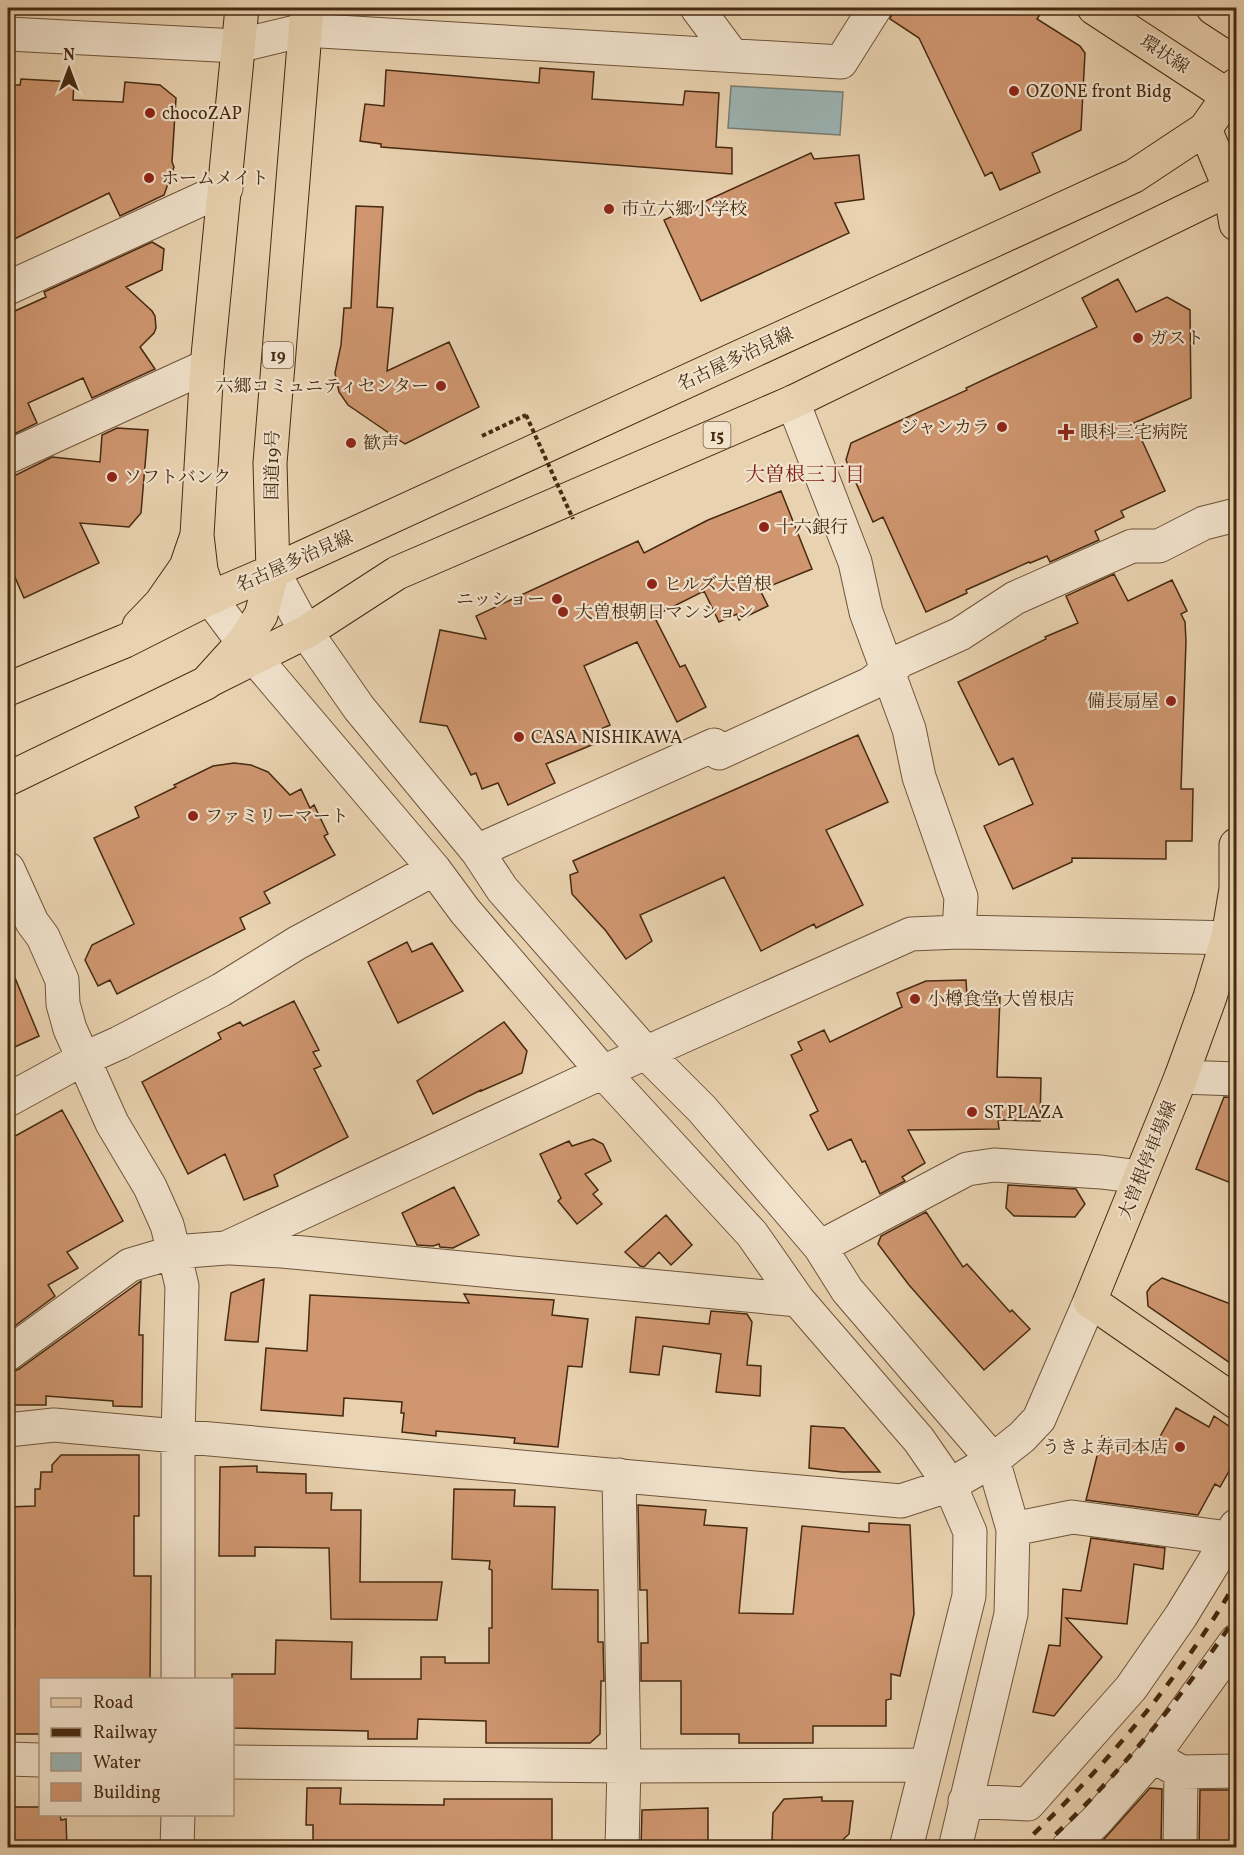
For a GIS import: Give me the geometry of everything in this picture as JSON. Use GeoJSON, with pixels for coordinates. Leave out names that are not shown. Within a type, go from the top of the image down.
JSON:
{"type":"FeatureCollection","features":[{"type":"Feature","properties":{"kind":"main road"},"geometry":{"type":"LineString","coordinates":[[8,689],[125,641],[210,598],[201,570],[197,535],[207,366],[242,8]]}},
{"type":"Feature","properties":{"kind":"main road","name":"環状線"},"geometry":{"type":"LineString","coordinates":[[1094,8],[1234,94]]}},
{"type":"Feature","properties":{"kind":"main road"},"geometry":{"type":"LineString","coordinates":[[1213,8],[1236,23]]}},
{"type":"Feature","properties":{"kind":"main road","name":"国道19号"},"geometry":{"type":"LineString","coordinates":[[8,779],[206,683],[249,649],[273,571],[270,463],[305,19]]}},
{"type":"Feature","properties":{"kind":"main road","name":"名古屋多治見線"},"geometry":{"type":"LineString","coordinates":[[210,598],[1134,176],[1205,129],[1234,94]]}},
{"type":"Feature","properties":{"kind":"main road"},"geometry":{"type":"LineString","coordinates":[[1205,129],[1233,186],[1236,224]]}},
{"type":"Feature","properties":{"kind":"main road","name":"15"},"geometry":{"type":"LineString","coordinates":[[249,649],[306,632],[397,573],[793,402],[1233,186]]}},
{"type":"Feature","properties":{"kind":"main road"},"geometry":{"type":"LineString","coordinates":[[125,641],[161,603],[186,567],[197,535]]}},
{"type":"Feature","properties":{"kind":"main road"},"geometry":{"type":"LineString","coordinates":[[8,763],[58,755]]}},
{"type":"Feature","properties":{"kind":"main road","name":"大曽根停車場線"},"geometry":{"type":"LineString","coordinates":[[1090,1301],[1181,1077],[1232,938],[1236,889],[1236,845]]}},
{"type":"Feature","properties":{"kind":"main road"},"geometry":{"type":"LineString","coordinates":[[1090,1301],[1236,1402]]}},
{"type":"Feature","properties":{"kind":"street"},"geometry":{"type":"LineString","coordinates":[[697,8],[732,55]]}},
{"type":"Feature","properties":{"kind":"street"},"geometry":{"type":"LineString","coordinates":[[8,34],[237,46],[305,19],[841,62],[875,8]]}},
{"type":"Feature","properties":{"kind":"street"},"geometry":{"type":"LineString","coordinates":[[8,288],[226,188]]}},
{"type":"Feature","properties":{"kind":"street"},"geometry":{"type":"LineString","coordinates":[[8,457],[207,366]]}},
{"type":"Feature","properties":{"kind":"street"},"geometry":{"type":"LineString","coordinates":[[793,402],[855,562],[866,612],[909,729],[919,777],[961,897],[959,932]]}},
{"type":"Feature","properties":{"kind":"street"},"geometry":{"type":"LineString","coordinates":[[477,851],[714,745],[719,753],[870,684],[902,660],[960,634],[1015,598],[1132,546],[1159,546],[1204,523],[1236,515]]}},
{"type":"Feature","properties":{"kind":"street"},"geometry":{"type":"LineString","coordinates":[[273,571],[306,632],[358,708],[477,851],[502,889],[646,1053],[702,1109],[820,1247],[846,1290],[993,1460],[1013,1529],[1011,1614],[955,1848]]}},
{"type":"Feature","properties":{"kind":"street"},"geometry":{"type":"LineString","coordinates":[[210,598],[249,649],[434,869],[465,910],[603,1072],[752,1234],[798,1300],[920,1440],[950,1485],[970,1532],[969,1596],[906,1848]]}},
{"type":"Feature","properties":{"kind":"street"},"geometry":{"type":"LineString","coordinates":[[8,869],[62,980],[63,1004],[70,1029],[83,1059],[112,1123],[150,1187],[166,1225],[182,1286],[178,1435],[178,1678]]}},
{"type":"Feature","properties":{"kind":"street"},"geometry":{"type":"LineString","coordinates":[[8,1100],[83,1059],[221,990],[297,943],[434,869]]}},
{"type":"Feature","properties":{"kind":"street"},"geometry":{"type":"LineString","coordinates":[[226,1248],[603,1072],[911,934],[959,932],[1232,938]]}},
{"type":"Feature","properties":{"kind":"street"},"geometry":{"type":"LineString","coordinates":[[1181,1077],[1236,1079]]}},
{"type":"Feature","properties":{"kind":"street"},"geometry":{"type":"LineString","coordinates":[[820,1247],[967,1169],[994,1165],[1140,1177]]}},
{"type":"Feature","properties":{"kind":"street"},"geometry":{"type":"LineString","coordinates":[[8,1354],[130,1265],[174,1252],[226,1248],[294,1252],[798,1300]]}},
{"type":"Feature","properties":{"kind":"street"},"geometry":{"type":"LineString","coordinates":[[8,1430],[54,1425],[901,1502],[950,1485],[993,1460],[1022,1437],[1039,1419],[1090,1301]]}},
{"type":"Feature","properties":{"kind":"street"},"geometry":{"type":"LineString","coordinates":[[619,1475],[624,1766],[622,1848]]}},
{"type":"Feature","properties":{"kind":"street"},"geometry":{"type":"LineString","coordinates":[[965,1801],[1028,1804],[1131,1688],[1234,1534],[1072,1517],[1013,1529]]}},
{"type":"Feature","properties":{"kind":"street"},"geometry":{"type":"LineString","coordinates":[[1068,1848],[1096,1821],[1153,1756],[1236,1641]]}},
{"type":"Feature","properties":{"kind":"street"},"geometry":{"type":"LineString","coordinates":[[1153,1756],[1181,1772],[1236,1772]]}},
{"type":"Feature","properties":{"kind":"street"},"geometry":{"type":"LineString","coordinates":[[8,1759],[39,1760]]}},
{"type":"Feature","properties":{"kind":"street"},"geometry":{"type":"LineString","coordinates":[[234,1762],[624,1766],[926,1765]]}},
{"type":"Feature","properties":{"kind":"street"},"geometry":{"type":"LineString","coordinates":[[1180,1848],[1181,1772]]}},
{"type":"Feature","properties":{"kind":"street"},"geometry":{"type":"LineString","coordinates":[[177,1848],[178,1816]]}},
{"type":"Feature","properties":{"kind":"path"},"geometry":{"type":"LineString","coordinates":[[482,436],[526,416],[573,519]]}},
{"type":"Feature","properties":{"kind":"water"},"geometry":{"type":"Polygon","coordinates":[[[731,86],[843,92],[840,135],[728,128],[731,86]]]}},
{"type":"Feature","properties":{"kind":"building","name":"OZONE front Bidg"},"geometry":{"type":"Polygon","coordinates":[[[894,8],[1044,8],[1037,19],[1080,46],[1085,53],[1081,130],[1032,153],[1040,172],[1000,190],[992,172],[985,176],[919,38],[890,19],[894,8]]]}},
{"type":"Feature","properties":{"kind":"building"},"geometry":{"type":"Polygon","coordinates":[[[540,68],[594,72],[592,99],[683,105],[685,91],[719,93],[716,147],[732,148],[732,174],[381,147],[381,144],[360,141],[365,104],[384,106],[386,70],[539,83],[540,68]]]}},
{"type":"Feature","properties":{"kind":"building"},"geometry":{"type":"Polygon","coordinates":[[[21,79],[74,82],[73,100],[123,102],[125,82],[160,85],[176,98],[172,162],[174,167],[164,195],[120,216],[109,193],[8,242],[8,85],[20,85],[21,79]]]}},
{"type":"Feature","properties":{"kind":"building"},"geometry":{"type":"Polygon","coordinates":[[[811,153],[814,159],[859,155],[864,199],[835,203],[849,233],[701,301],[664,220],[811,153]]]}},
{"type":"Feature","properties":{"kind":"building"},"geometry":{"type":"Polygon","coordinates":[[[356,206],[383,207],[377,307],[393,308],[387,371],[449,342],[479,407],[405,444],[348,405],[339,392],[335,373],[341,345],[344,308],[351,308],[356,206]]]}},
{"type":"Feature","properties":{"kind":"building"},"geometry":{"type":"Polygon","coordinates":[[[152,242],[164,249],[162,270],[126,287],[155,316],[154,333],[140,347],[155,369],[92,398],[83,378],[28,403],[37,423],[8,437],[8,314],[46,297],[44,292],[152,242]]]}},
{"type":"Feature","properties":{"kind":"building"},"geometry":{"type":"Polygon","coordinates":[[[1118,279],[1136,312],[1167,297],[1190,310],[1191,398],[1134,423],[1165,491],[1121,511],[1124,517],[1095,531],[1099,540],[1050,562],[1047,556],[1029,562],[966,590],[967,593],[926,612],[883,517],[873,522],[846,460],[851,443],[1097,327],[1082,298],[1118,279]]]}},
{"type":"Feature","properties":{"kind":"building"},"geometry":{"type":"Polygon","coordinates":[[[117,428],[148,430],[141,513],[129,527],[80,523],[99,563],[24,598],[8,561],[8,479],[52,457],[100,462],[102,435],[117,428]]]}},
{"type":"Feature","properties":{"kind":"building"},"geometry":{"type":"Polygon","coordinates":[[[781,491],[812,569],[760,590],[768,606],[739,620],[737,614],[719,622],[704,591],[654,616],[680,667],[685,665],[706,707],[677,722],[637,642],[584,666],[610,725],[590,734],[594,744],[546,764],[555,783],[508,805],[498,783],[482,789],[476,773],[471,775],[447,726],[420,722],[440,630],[486,639],[476,616],[638,541],[644,553],[708,520],[781,491]]]}},
{"type":"Feature","properties":{"kind":"building"},"geometry":{"type":"Polygon","coordinates":[[[1114,574],[1128,601],[1172,580],[1187,611],[1181,614],[1185,622],[1186,641],[1181,789],[1193,789],[1192,841],[1166,841],[1166,859],[1072,858],[1072,862],[1013,889],[984,826],[1033,804],[1013,758],[999,765],[958,682],[1046,639],[1045,637],[1078,623],[1066,596],[1114,574]]]}},
{"type":"Feature","properties":{"kind":"building"},"geometry":{"type":"Polygon","coordinates":[[[858,735],[888,802],[826,830],[863,905],[816,928],[814,924],[761,951],[724,877],[640,915],[652,941],[626,959],[606,931],[572,894],[570,875],[578,872],[573,861],[858,735]]]}},
{"type":"Feature","properties":{"kind":"building"},"geometry":{"type":"Polygon","coordinates":[[[234,763],[251,765],[268,772],[290,795],[301,789],[310,808],[314,805],[328,834],[324,836],[335,855],[264,892],[270,903],[240,918],[245,929],[117,994],[110,980],[98,986],[85,960],[92,945],[134,924],[94,838],[139,817],[135,807],[176,787],[174,785],[213,766],[234,763]]]}},
{"type":"Feature","properties":{"kind":"building"},"geometry":{"type":"Polygon","coordinates":[[[407,942],[412,952],[432,943],[463,991],[398,1023],[368,962],[407,942]]]}},
{"type":"Feature","properties":{"kind":"building"},"geometry":{"type":"Polygon","coordinates":[[[8,961],[39,1036],[8,1050],[8,961]]]}},
{"type":"Feature","properties":{"kind":"building"},"geometry":{"type":"Polygon","coordinates":[[[966,980],[967,996],[1000,997],[997,1077],[1041,1078],[1040,1121],[998,1120],[999,1129],[908,1130],[925,1163],[902,1177],[905,1181],[880,1194],[865,1161],[862,1162],[851,1139],[828,1150],[810,1115],[818,1111],[791,1055],[802,1050],[798,1042],[824,1030],[830,1042],[902,1007],[897,993],[926,981],[966,980]]]}},
{"type":"Feature","properties":{"kind":"building"},"geometry":{"type":"Polygon","coordinates":[[[294,1001],[319,1050],[313,1052],[321,1066],[314,1069],[348,1137],[274,1175],[278,1186],[244,1200],[225,1154],[188,1174],[142,1082],[221,1039],[218,1033],[240,1022],[243,1026],[294,1001]]]}},
{"type":"Feature","properties":{"kind":"building"},"geometry":{"type":"Polygon","coordinates":[[[504,1022],[527,1051],[522,1073],[433,1114],[417,1081],[504,1022]]]}},
{"type":"Feature","properties":{"kind":"building"},"geometry":{"type":"Polygon","coordinates":[[[1224,1097],[1236,1098],[1236,1185],[1196,1169],[1224,1097]]]}},
{"type":"Feature","properties":{"kind":"building"},"geometry":{"type":"Polygon","coordinates":[[[62,1110],[123,1221],[67,1252],[78,1268],[48,1285],[55,1296],[8,1331],[8,1140],[62,1110]]]}},
{"type":"Feature","properties":{"kind":"building"},"geometry":{"type":"Polygon","coordinates":[[[593,1139],[603,1144],[611,1161],[585,1174],[598,1190],[593,1194],[602,1204],[577,1224],[558,1201],[561,1198],[540,1154],[569,1141],[572,1146],[593,1139]]]}},
{"type":"Feature","properties":{"kind":"building"},"geometry":{"type":"Polygon","coordinates":[[[1008,1185],[1076,1189],[1085,1204],[1075,1217],[1014,1216],[1006,1208],[1008,1185]]]}},
{"type":"Feature","properties":{"kind":"building"},"geometry":{"type":"Polygon","coordinates":[[[454,1187],[479,1235],[453,1248],[440,1247],[439,1244],[417,1245],[402,1213],[454,1187]]]}},
{"type":"Feature","properties":{"kind":"building"},"geometry":{"type":"Polygon","coordinates":[[[926,1212],[963,1267],[967,1264],[1010,1312],[1012,1310],[1030,1329],[984,1370],[909,1285],[878,1244],[881,1236],[926,1212]]]}},
{"type":"Feature","properties":{"kind":"building"},"geometry":{"type":"Polygon","coordinates":[[[666,1215],[692,1245],[671,1265],[659,1252],[644,1267],[640,1266],[625,1252],[666,1215]]]}},
{"type":"Feature","properties":{"kind":"building"},"geometry":{"type":"Polygon","coordinates":[[[1162,1278],[1236,1306],[1236,1367],[1148,1306],[1147,1292],[1162,1278]]]}},
{"type":"Feature","properties":{"kind":"building"},"geometry":{"type":"Polygon","coordinates":[[[264,1279],[258,1342],[225,1340],[231,1293],[264,1279]]]}},
{"type":"Feature","properties":{"kind":"building"},"geometry":{"type":"Polygon","coordinates":[[[141,1281],[139,1335],[143,1335],[142,1407],[113,1406],[113,1401],[46,1396],[46,1405],[10,1405],[10,1373],[19,1369],[141,1281]]]}},
{"type":"Feature","properties":{"kind":"building"},"geometry":{"type":"Polygon","coordinates":[[[464,1294],[554,1300],[552,1315],[588,1319],[582,1367],[568,1366],[558,1447],[514,1443],[515,1438],[436,1431],[436,1436],[402,1432],[404,1413],[401,1413],[402,1402],[344,1398],[343,1416],[261,1410],[266,1348],[307,1351],[310,1295],[469,1303],[464,1294]]]}},
{"type":"Feature","properties":{"kind":"building"},"geometry":{"type":"Polygon","coordinates":[[[711,1311],[747,1314],[752,1322],[747,1365],[761,1366],[760,1396],[716,1392],[721,1354],[663,1346],[659,1375],[630,1372],[636,1317],[709,1324],[711,1311]]]}},
{"type":"Feature","properties":{"kind":"building"},"geometry":{"type":"Polygon","coordinates":[[[1176,1408],[1209,1427],[1214,1416],[1236,1431],[1236,1459],[1220,1487],[1215,1484],[1198,1515],[1086,1500],[1102,1436],[1153,1449],[1176,1408]]]}},
{"type":"Feature","properties":{"kind":"building"},"geometry":{"type":"Polygon","coordinates":[[[811,1426],[844,1428],[880,1472],[842,1472],[809,1468],[811,1426]]]}},
{"type":"Feature","properties":{"kind":"building"},"geometry":{"type":"Polygon","coordinates":[[[61,1455],[139,1455],[139,1516],[134,1516],[134,1576],[151,1576],[150,1678],[39,1678],[39,1734],[8,1734],[8,1627],[15,1627],[14,1542],[8,1542],[8,1507],[35,1506],[35,1489],[40,1489],[41,1472],[52,1472],[52,1465],[61,1455]]]}},
{"type":"Feature","properties":{"kind":"building"},"geometry":{"type":"Polygon","coordinates":[[[257,1466],[257,1472],[306,1474],[306,1493],[332,1493],[331,1510],[361,1510],[360,1582],[442,1582],[437,1620],[331,1619],[329,1548],[255,1547],[255,1556],[219,1556],[220,1467],[257,1466]]]}},
{"type":"Feature","properties":{"kind":"building"},"geometry":{"type":"Polygon","coordinates":[[[454,1489],[515,1490],[514,1506],[555,1507],[552,1589],[598,1590],[598,1642],[603,1642],[604,1681],[601,1681],[600,1734],[590,1743],[486,1743],[486,1721],[418,1719],[417,1739],[368,1739],[368,1731],[234,1728],[234,1678],[232,1674],[275,1674],[276,1640],[352,1642],[351,1679],[421,1679],[421,1657],[445,1657],[445,1663],[489,1663],[489,1628],[492,1628],[490,1561],[452,1559],[454,1489]]]}},
{"type":"Feature","properties":{"kind":"building"},"geometry":{"type":"Polygon","coordinates":[[[638,1505],[706,1510],[704,1525],[747,1528],[739,1613],[793,1614],[802,1526],[869,1532],[869,1523],[910,1525],[914,1614],[900,1676],[891,1674],[891,1699],[886,1700],[886,1726],[813,1726],[813,1743],[739,1743],[739,1734],[681,1734],[681,1681],[641,1681],[641,1643],[648,1643],[647,1590],[640,1590],[638,1505]]]}},
{"type":"Feature","properties":{"kind":"building"},"geometry":{"type":"Polygon","coordinates":[[[1091,1538],[1165,1548],[1163,1569],[1134,1564],[1127,1624],[1066,1618],[1102,1657],[1054,1716],[1033,1712],[1049,1645],[1060,1646],[1063,1589],[1081,1591],[1091,1538]]]}},
{"type":"Feature","properties":{"kind":"building"},"geometry":{"type":"Polygon","coordinates":[[[307,1788],[341,1788],[340,1804],[444,1805],[444,1799],[552,1799],[552,1848],[395,1848],[338,1845],[338,1848],[313,1848],[313,1825],[306,1825],[307,1788]]]}},
{"type":"Feature","properties":{"kind":"building"},"geometry":{"type":"Polygon","coordinates":[[[1150,1788],[1162,1789],[1161,1848],[1096,1848],[1150,1788]]]}},
{"type":"Feature","properties":{"kind":"building"},"geometry":{"type":"Polygon","coordinates":[[[1200,1790],[1236,1790],[1236,1848],[1199,1848],[1200,1790]]]}},
{"type":"Feature","properties":{"kind":"building"},"geometry":{"type":"Polygon","coordinates":[[[822,1797],[822,1801],[853,1801],[849,1834],[834,1848],[777,1848],[777,1841],[772,1840],[773,1813],[784,1799],[822,1797]]]}},
{"type":"Feature","properties":{"kind":"building"},"geometry":{"type":"Polygon","coordinates":[[[8,1807],[39,1807],[39,1816],[60,1816],[61,1820],[66,1819],[67,1848],[8,1848],[8,1807]]]}},
{"type":"Feature","properties":{"kind":"building"},"geometry":{"type":"Polygon","coordinates":[[[708,1808],[708,1848],[641,1848],[642,1810],[708,1808]]]}},
{"type":"Feature","properties":{"kind":"railway"},"geometry":{"type":"LineString","coordinates":[[1019,1848],[1080,1787],[1137,1723],[1189,1655],[1236,1582]]}},
{"type":"Feature","properties":{"kind":"railway"},"geometry":{"type":"LineString","coordinates":[[1041,1848],[1121,1767],[1169,1709],[1236,1617]]}},
{"type":"Feature","properties":{"kind":"place","name":"OZONE front Bidg"},"geometry":{"type":"Point","coordinates":[1014,91]}},
{"type":"Feature","properties":{"kind":"place","name":"chocoZAP"},"geometry":{"type":"Point","coordinates":[150,113]}},
{"type":"Feature","properties":{"kind":"place","name":"ホームメイト"},"geometry":{"type":"Point","coordinates":[149,178]}},
{"type":"Feature","properties":{"kind":"place","name":"市立六郷小学校"},"geometry":{"type":"Point","coordinates":[609,209]}},
{"type":"Feature","properties":{"kind":"place","name":"ガスト"},"geometry":{"type":"Point","coordinates":[1138,338]}},
{"type":"Feature","properties":{"kind":"place","name":"六郷コミュニティセンター"},"geometry":{"type":"Point","coordinates":[441,386]}},
{"type":"Feature","properties":{"kind":"place","name":"ジャンカラ"},"geometry":{"type":"Point","coordinates":[1002,427]}},
{"type":"Feature","properties":{"kind":"place","name":"眼科三宅病院"},"geometry":{"type":"Point","coordinates":[1066,432]}},
{"type":"Feature","properties":{"kind":"place","name":"歓声"},"geometry":{"type":"Point","coordinates":[351,443]}},
{"type":"Feature","properties":{"kind":"place","name":"ソフトバンク"},"geometry":{"type":"Point","coordinates":[112,477]}},
{"type":"Feature","properties":{"kind":"place","name":"十六銀行"},"geometry":{"type":"Point","coordinates":[764,527]}},
{"type":"Feature","properties":{"kind":"place","name":"ヒルズ大曽根"},"geometry":{"type":"Point","coordinates":[652,584]}},
{"type":"Feature","properties":{"kind":"place","name":"ニッショー"},"geometry":{"type":"Point","coordinates":[557,599]}},
{"type":"Feature","properties":{"kind":"place","name":"大曽根朝日マンション"},"geometry":{"type":"Point","coordinates":[563,612]}},
{"type":"Feature","properties":{"kind":"place","name":"備長扇屋"},"geometry":{"type":"Point","coordinates":[1171,701]}},
{"type":"Feature","properties":{"kind":"place","name":"CASA NISHIKAWA"},"geometry":{"type":"Point","coordinates":[519,737]}},
{"type":"Feature","properties":{"kind":"place","name":"ファミリーマート"},"geometry":{"type":"Point","coordinates":[193,816]}},
{"type":"Feature","properties":{"kind":"place","name":"小樽食堂 大曽根店"},"geometry":{"type":"Point","coordinates":[915,999]}},
{"type":"Feature","properties":{"kind":"place","name":"ST PLAZA"},"geometry":{"type":"Point","coordinates":[972,1112]}},
{"type":"Feature","properties":{"kind":"place","name":"うきよ寿司本店"},"geometry":{"type":"Point","coordinates":[1180,1447]}},
{"type":"Feature","properties":{"kind":"district","name":"大曽根三丁目"},"geometry":{"type":"Point","coordinates":[805,474]}}]}
